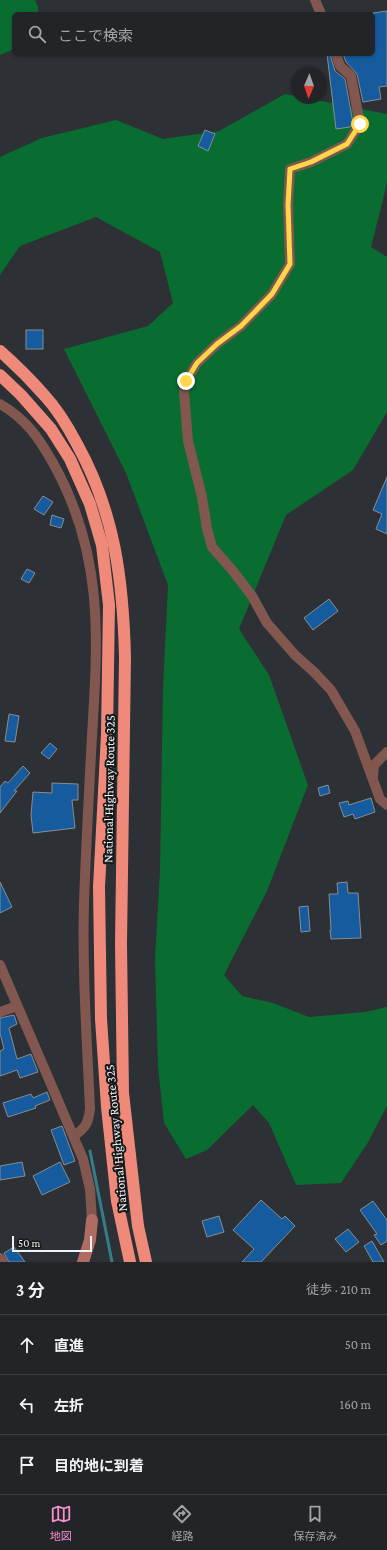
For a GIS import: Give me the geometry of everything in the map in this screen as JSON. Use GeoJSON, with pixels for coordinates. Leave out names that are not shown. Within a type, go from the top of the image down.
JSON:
{"type":"FeatureCollection","features":[{"type":"Feature","properties":{"kind":"highway","name":"National Highway Route 325"},"geometry":{"type":"LineString","coordinates":[[0,351],[46,396],[65,423],[91,469],[104,504],[113,537],[119,572],[124,613],[125,657],[121,944],[123,1092],[138,1226],[146,1262]]}},
{"type":"Feature","properties":{"kind":"highway","name":"National Highway Route 325"},"geometry":{"type":"LineString","coordinates":[[0,375],[21,395],[51,429],[70,459],[90,504],[102,545],[110,605],[107,734],[100,887],[101,1019],[107,1107],[117,1201],[130,1262]]}},
{"type":"Feature","properties":{"kind":"street"},"geometry":{"type":"LineString","coordinates":[[315,0],[320,12]]}},
{"type":"Feature","properties":{"kind":"street"},"geometry":{"type":"LineString","coordinates":[[337,56],[340,66],[351,76],[360,124],[347,144],[311,162],[290,169],[288,205],[290,264],[272,294],[241,326],[217,344],[197,363],[186,381],[184,391],[188,441],[202,497],[207,529],[212,547],[252,596],[267,622],[295,655],[314,672],[330,690],[355,731],[372,781],[380,799],[387,805]]}},
{"type":"Feature","properties":{"kind":"street"},"geometry":{"type":"LineString","coordinates":[[0,404],[15,412],[29,426],[61,477],[83,534],[90,564],[94,595],[97,656],[84,903],[84,992],[90,1109],[88,1121],[84,1129],[74,1136]]}},
{"type":"Feature","properties":{"kind":"street"},"geometry":{"type":"LineString","coordinates":[[372,781],[374,765],[387,752]]}},
{"type":"Feature","properties":{"kind":"street"},"geometry":{"type":"LineString","coordinates":[[0,965],[83,1159],[90,1189],[92,1220],[90,1240],[83,1262]]}},
{"type":"Feature","properties":{"kind":"street"},"geometry":{"type":"LineString","coordinates":[[0,1012],[17,1006]]}},
{"type":"Feature","properties":{"kind":"street"},"geometry":{"type":"LineString","coordinates":[[0,1258],[3,1262]]}},
{"type":"Feature","properties":{"kind":"green space"},"geometry":{"type":"Polygon","coordinates":[[[0,0],[35,0],[38,7],[38,12],[12,12],[12,50],[0,55],[0,0]]]}},
{"type":"Feature","properties":{"kind":"green space"},"geometry":{"type":"Polygon","coordinates":[[[285,94],[291,95],[291,104],[327,104],[327,102],[387,114],[387,183],[371,247],[387,257],[387,412],[353,470],[286,515],[239,629],[269,675],[308,785],[267,891],[224,975],[242,996],[273,1003],[309,1017],[365,1012],[387,1007],[387,1106],[367,1144],[341,1183],[296,1185],[269,1123],[253,1105],[207,1150],[186,1159],[164,1123],[158,1067],[155,959],[160,871],[163,688],[168,585],[126,473],[64,349],[148,326],[173,303],[160,252],[96,217],[20,246],[0,275],[0,157],[42,138],[116,120],[163,139],[219,131],[285,94]]]}},
{"type":"Feature","properties":{"kind":"building"},"geometry":{"type":"Polygon","coordinates":[[[387,11],[387,86],[379,87],[381,99],[363,102],[357,74],[346,62],[344,56],[375,56],[375,13],[387,11]]]}},
{"type":"Feature","properties":{"kind":"building"},"geometry":{"type":"Polygon","coordinates":[[[327,56],[331,56],[335,71],[345,79],[353,123],[350,127],[336,129],[327,56]]]}},
{"type":"Feature","properties":{"kind":"building"},"geometry":{"type":"Polygon","coordinates":[[[205,130],[215,134],[208,151],[198,146],[205,130]]]}},
{"type":"Feature","properties":{"kind":"building"},"geometry":{"type":"Polygon","coordinates":[[[26,330],[43,330],[43,349],[26,349],[26,330]]]}},
{"type":"Feature","properties":{"kind":"building"},"geometry":{"type":"Polygon","coordinates":[[[387,477],[387,534],[376,529],[382,514],[373,510],[387,477]]]}},
{"type":"Feature","properties":{"kind":"building"},"geometry":{"type":"Polygon","coordinates":[[[43,496],[53,502],[44,515],[34,509],[43,496]]]}},
{"type":"Feature","properties":{"kind":"building"},"geometry":{"type":"Polygon","coordinates":[[[52,515],[64,519],[61,528],[50,525],[52,515]]]}},
{"type":"Feature","properties":{"kind":"building"},"geometry":{"type":"Polygon","coordinates":[[[27,569],[35,573],[29,583],[21,579],[27,569]]]}},
{"type":"Feature","properties":{"kind":"building"},"geometry":{"type":"Polygon","coordinates":[[[329,599],[338,611],[313,630],[304,618],[329,599]]]}},
{"type":"Feature","properties":{"kind":"building"},"geometry":{"type":"Polygon","coordinates":[[[9,714],[19,716],[15,742],[5,741],[9,714]]]}},
{"type":"Feature","properties":{"kind":"building"},"geometry":{"type":"Polygon","coordinates":[[[50,743],[57,749],[49,759],[41,753],[50,743]]]}},
{"type":"Feature","properties":{"kind":"building"},"geometry":{"type":"Polygon","coordinates":[[[23,766],[30,773],[14,791],[17,791],[0,813],[0,787],[5,781],[8,783],[23,766]]]}},
{"type":"Feature","properties":{"kind":"building"},"geometry":{"type":"Polygon","coordinates":[[[52,783],[78,784],[78,800],[72,800],[75,828],[33,833],[31,815],[33,792],[52,793],[52,783]]]}},
{"type":"Feature","properties":{"kind":"building"},"geometry":{"type":"Polygon","coordinates":[[[328,785],[330,793],[320,796],[318,788],[328,785]]]}},
{"type":"Feature","properties":{"kind":"building"},"geometry":{"type":"Polygon","coordinates":[[[371,798],[375,812],[355,819],[353,814],[344,817],[339,803],[348,801],[349,805],[371,798]]]}},
{"type":"Feature","properties":{"kind":"building"},"geometry":{"type":"Polygon","coordinates":[[[0,882],[12,907],[0,913],[0,882]]]}},
{"type":"Feature","properties":{"kind":"building"},"geometry":{"type":"Polygon","coordinates":[[[347,882],[348,893],[358,893],[361,938],[331,939],[329,894],[338,894],[337,883],[347,882]]]}},
{"type":"Feature","properties":{"kind":"building"},"geometry":{"type":"Polygon","coordinates":[[[308,906],[310,931],[301,932],[299,907],[308,906]]]}},
{"type":"Feature","properties":{"kind":"building"},"geometry":{"type":"Polygon","coordinates":[[[14,1015],[17,1024],[9,1028],[17,1059],[31,1054],[38,1072],[20,1078],[17,1070],[0,1076],[0,1051],[4,1049],[0,1033],[0,1018],[14,1015]]]}},
{"type":"Feature","properties":{"kind":"building"},"geometry":{"type":"Polygon","coordinates":[[[47,1092],[50,1100],[35,1106],[36,1108],[8,1117],[3,1103],[31,1094],[33,1098],[47,1092]]]}},
{"type":"Feature","properties":{"kind":"building"},"geometry":{"type":"Polygon","coordinates":[[[62,1126],[75,1161],[64,1165],[51,1130],[62,1126]]]}},
{"type":"Feature","properties":{"kind":"building"},"geometry":{"type":"Polygon","coordinates":[[[22,1162],[25,1176],[0,1180],[0,1166],[22,1162]]]}},
{"type":"Feature","properties":{"kind":"building"},"geometry":{"type":"Polygon","coordinates":[[[60,1162],[70,1182],[42,1195],[33,1176],[60,1162]]]}},
{"type":"Feature","properties":{"kind":"building"},"geometry":{"type":"Polygon","coordinates":[[[261,1200],[282,1219],[285,1216],[295,1226],[261,1262],[242,1262],[254,1249],[233,1230],[261,1200]]]}},
{"type":"Feature","properties":{"kind":"building"},"geometry":{"type":"Polygon","coordinates":[[[373,1201],[387,1220],[387,1241],[381,1245],[374,1235],[377,1234],[360,1210],[373,1201]]]}},
{"type":"Feature","properties":{"kind":"building"},"geometry":{"type":"Polygon","coordinates":[[[219,1216],[224,1232],[207,1237],[202,1221],[219,1216]]]}},
{"type":"Feature","properties":{"kind":"building"},"geometry":{"type":"Polygon","coordinates":[[[348,1229],[359,1242],[346,1252],[335,1239],[348,1229]]]}},
{"type":"Feature","properties":{"kind":"building"},"geometry":{"type":"Polygon","coordinates":[[[372,1241],[384,1262],[373,1262],[364,1246],[372,1241]]]}},
{"type":"Feature","properties":{"kind":"building"},"geometry":{"type":"Polygon","coordinates":[[[14,1247],[25,1262],[9,1262],[4,1253],[14,1247]]]}},
{"type":"Feature","properties":{"kind":"waterway"},"geometry":{"type":"LineString","coordinates":[[90,1151],[112,1262]]}},
{"type":"Feature","properties":{"kind":"route"},"geometry":{"type":"LineString","coordinates":[[186,381],[197,363],[217,344],[241,326],[272,294],[290,264],[288,205],[290,169],[311,162],[347,144],[360,124]]}}]}
